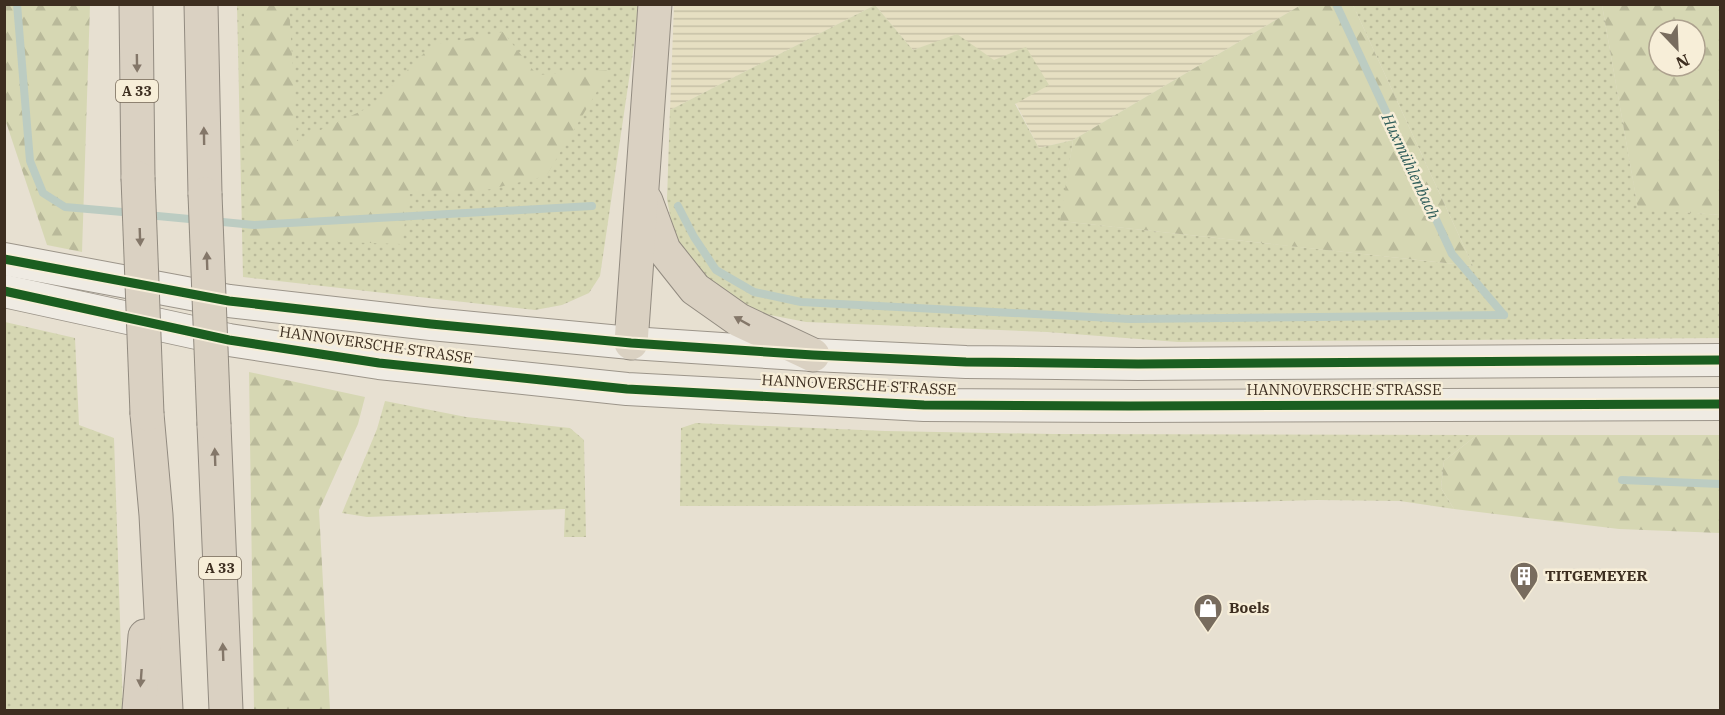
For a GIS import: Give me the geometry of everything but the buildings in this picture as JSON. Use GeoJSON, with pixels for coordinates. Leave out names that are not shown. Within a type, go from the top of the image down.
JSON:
{"type":"FeatureCollection","features":[{"type":"Feature","properties":{"kind":"highway","name":"A 33"},"geometry":{"type":"LineString","coordinates":[[136,4],[138,178],[147,414],[156,515],[166,711]]}},
{"type":"Feature","properties":{"kind":"highway","name":"A 33"},"geometry":{"type":"LineString","coordinates":[[201,4],[205,194],[226,711]]}},
{"type":"Feature","properties":{"kind":"highway"},"geometry":{"type":"LineString","coordinates":[[631,343],[656,4]]}},
{"type":"Feature","properties":{"kind":"highway"},"geometry":{"type":"LineString","coordinates":[[642,192],[664,250],[695,290],[739,320],[813,356]]}},
{"type":"Feature","properties":{"kind":"highway"},"geometry":{"type":"LineString","coordinates":[[139,711],[156,515]]}},
{"type":"Feature","properties":{"kind":"main road","name":"HANNOVERSCHE STRASSE"},"geometry":{"type":"LineString","coordinates":[[4,258],[229,301],[431,324],[631,343],[813,356],[966,362],[1138,364],[1720,360]]}},
{"type":"Feature","properties":{"kind":"main road","name":"HANNOVERSCHE STRASSE"},"geometry":{"type":"LineString","coordinates":[[4,291],[229,340],[380,363],[627,389],[924,405],[1720,404]]}},
{"type":"Feature","properties":{"kind":"main road"},"geometry":{"type":"LineString","coordinates":[[627,389],[631,343]]}},
{"type":"Feature","properties":{"kind":"shaded area"},"geometry":{"type":"Polygon","coordinates":[[[674,5],[875,5],[670,110],[674,5]]]}},
{"type":"Feature","properties":{"kind":"shaded area"},"geometry":{"type":"Polygon","coordinates":[[[875,5],[1301,5],[1073,140],[1039,148],[994,61],[957,35],[913,50],[875,5]]]}},
{"type":"Feature","properties":{"kind":"green space"},"geometry":{"type":"Polygon","coordinates":[[[4,5],[90,5],[82,252],[47,245],[5,119],[4,5]]]}},
{"type":"Feature","properties":{"kind":"green space"},"geometry":{"type":"Polygon","coordinates":[[[237,5],[638,5],[600,276],[589,293],[562,305],[535,310],[243,277],[237,5]]]}},
{"type":"Feature","properties":{"kind":"green space"},"geometry":{"type":"Polygon","coordinates":[[[244,5],[289,5],[297,141],[372,106],[432,45],[503,32],[537,75],[610,70],[546,176],[482,191],[410,194],[401,244],[245,239],[244,5]]]}},
{"type":"Feature","properties":{"kind":"green space"},"geometry":{"type":"Polygon","coordinates":[[[875,5],[913,50],[957,34],[994,60],[1026,47],[1049,85],[1015,104],[1039,148],[1073,140],[1061,221],[1473,266],[1353,5],[1602,5],[1638,208],[1720,215],[1720,338],[1178,342],[1047,332],[806,322],[759,313],[726,297],[697,272],[674,236],[667,199],[670,110],[875,5]]]}},
{"type":"Feature","properties":{"kind":"green space"},"geometry":{"type":"Polygon","coordinates":[[[1301,5],[1353,5],[1473,266],[1060,221],[1073,140],[1301,5]]]}},
{"type":"Feature","properties":{"kind":"green space"},"geometry":{"type":"Polygon","coordinates":[[[1602,5],[1720,5],[1720,215],[1638,209],[1602,5]]]}},
{"type":"Feature","properties":{"kind":"green space"},"geometry":{"type":"Polygon","coordinates":[[[5,322],[75,338],[79,425],[114,438],[123,710],[5,710],[5,322]]]}},
{"type":"Feature","properties":{"kind":"green space"},"geometry":{"type":"Polygon","coordinates":[[[249,372],[365,397],[358,424],[319,510],[330,710],[254,710],[249,372]]]}},
{"type":"Feature","properties":{"kind":"green space"},"geometry":{"type":"Polygon","coordinates":[[[385,401],[466,417],[570,428],[584,440],[586,537],[564,537],[565,509],[367,517],[342,513],[377,429],[385,401]]]}},
{"type":"Feature","properties":{"kind":"green space"},"geometry":{"type":"Polygon","coordinates":[[[696,423],[885,431],[1053,434],[1477,435],[1444,461],[1441,488],[1454,509],[1400,501],[1317,500],[1087,506],[680,506],[681,428],[696,423]]]}},
{"type":"Feature","properties":{"kind":"green space"},"geometry":{"type":"Polygon","coordinates":[[[1477,435],[1720,435],[1720,533],[1619,529],[1454,509],[1441,488],[1444,461],[1477,435]]]}},
{"type":"Feature","properties":{"kind":"waterway"},"geometry":{"type":"LineString","coordinates":[[17,4],[30,161],[43,193],[65,207],[134,213]]}},
{"type":"Feature","properties":{"kind":"waterway","name":"Huxmühlenbach"},"geometry":{"type":"LineString","coordinates":[[1336,4],[1452,254],[1504,315]]}},
{"type":"Feature","properties":{"kind":"waterway"},"geometry":{"type":"LineString","coordinates":[[212,221],[254,225],[592,206]]}},
{"type":"Feature","properties":{"kind":"waterway"},"geometry":{"type":"LineString","coordinates":[[678,206],[694,237],[716,270],[754,292],[801,302],[1130,319],[1504,315]]}},
{"type":"Feature","properties":{"kind":"waterway"},"geometry":{"type":"LineString","coordinates":[[147,215],[200,220]]}},
{"type":"Feature","properties":{"kind":"waterway","name":"Huxmühlenbach"},"geometry":{"type":"LineString","coordinates":[[1622,480],[1720,484]]}},
{"type":"Feature","properties":{"kind":"cycle path"},"geometry":{"type":"LineString","coordinates":[[4,259],[229,301],[431,324],[631,343],[813,355],[966,362],[1138,364],[1720,360]]}},
{"type":"Feature","properties":{"kind":"cycle path"},"geometry":{"type":"LineString","coordinates":[[4,291],[229,340],[379,363],[627,389],[924,405],[1720,404]]}},
{"type":"Feature","properties":{"kind":"place","name":"TITGEMEYER"},"geometry":{"type":"Point","coordinates":[1524,602]}},
{"type":"Feature","properties":{"kind":"place","name":"Boels"},"geometry":{"type":"Point","coordinates":[1208,634]}}]}
